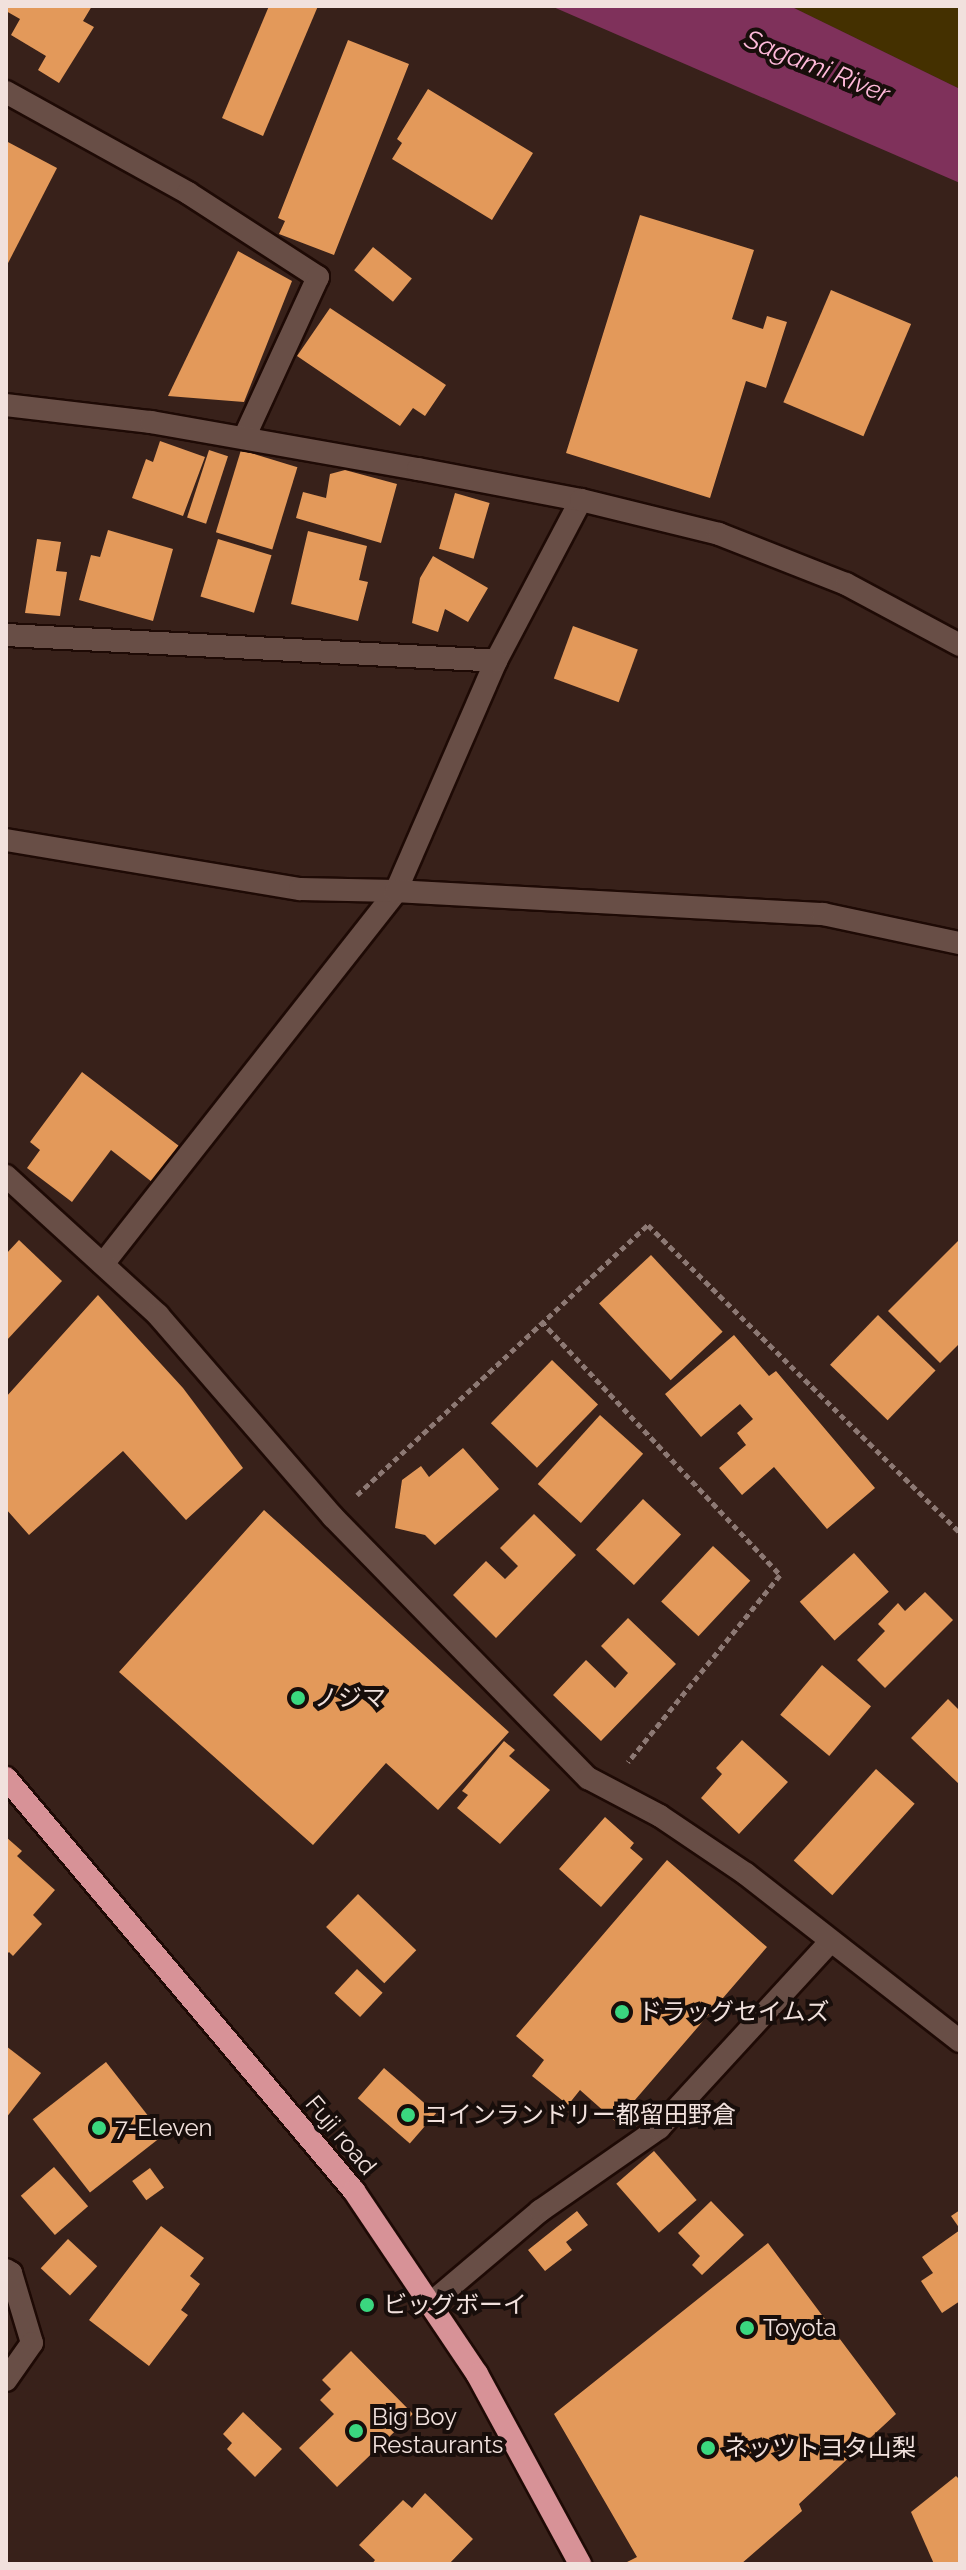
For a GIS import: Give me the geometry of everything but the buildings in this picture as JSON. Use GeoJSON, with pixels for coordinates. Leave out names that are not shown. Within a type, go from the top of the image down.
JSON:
{"type":"FeatureCollection","features":[{"type":"Feature","properties":{"kind":"highway","name":"Fuji road"},"geometry":{"type":"LineString","coordinates":[[6,1778],[354,2191],[477,2374],[580,2564]]}},
{"type":"Feature","properties":{"kind":"street"},"geometry":{"type":"LineString","coordinates":[[6,92],[188,193],[318,277],[244,438]]}},
{"type":"Feature","properties":{"kind":"street"},"geometry":{"type":"LineString","coordinates":[[6,405],[244,438],[581,500],[719,534],[846,584],[960,645]]}},
{"type":"Feature","properties":{"kind":"street"},"geometry":{"type":"LineString","coordinates":[[103,1264],[396,891],[496,661],[581,500]]}},
{"type":"Feature","properties":{"kind":"street"},"geometry":{"type":"LineString","coordinates":[[6,635],[496,661]]}},
{"type":"Feature","properties":{"kind":"street"},"geometry":{"type":"LineString","coordinates":[[6,840],[300,889],[396,891],[823,914],[960,943]]}},
{"type":"Feature","properties":{"kind":"street"},"geometry":{"type":"LineString","coordinates":[[6,1176],[158,1315],[333,1517],[588,1778],[660,1816],[746,1874],[960,2041]]}},
{"type":"Feature","properties":{"kind":"street"},"geometry":{"type":"LineString","coordinates":[[431,2303],[540,2211],[659,2128],[830,1942]]}},
{"type":"Feature","properties":{"kind":"street"},"geometry":{"type":"LineString","coordinates":[[6,2270],[11,2273],[32,2343],[6,2380]]}},
{"type":"Feature","properties":{"kind":"path"},"geometry":{"type":"LineString","coordinates":[[333,1517],[648,1225],[960,1533]]}},
{"type":"Feature","properties":{"kind":"path"},"geometry":{"type":"LineString","coordinates":[[541,1321],[780,1575],[607,1788]]}},
{"type":"Feature","properties":{"kind":"shaded area"},"geometry":{"type":"Polygon","coordinates":[[[790,6],[960,6],[960,89],[790,6]]]}},
{"type":"Feature","properties":{"kind":"water","name":"Sagami River"},"geometry":{"type":"Polygon","coordinates":[[[551,6],[790,6],[960,89],[960,183],[551,6]]]}},
{"type":"Feature","properties":{"kind":"place","name":"ノジマ"},"geometry":{"type":"Point","coordinates":[298,1698]}},
{"type":"Feature","properties":{"kind":"place","name":"ドラッグセイムズ"},"geometry":{"type":"Point","coordinates":[622,2012]}},
{"type":"Feature","properties":{"kind":"place","name":"コインランドリー都留田野倉"},"geometry":{"type":"Point","coordinates":[408,2115]}},
{"type":"Feature","properties":{"kind":"place","name":"7-Eleven"},"geometry":{"type":"Point","coordinates":[99,2128]}},
{"type":"Feature","properties":{"kind":"place","name":"ビッグボーイ"},"geometry":{"type":"Point","coordinates":[367,2305]}},
{"type":"Feature","properties":{"kind":"place","name":"Toyota"},"geometry":{"type":"Point","coordinates":[747,2328]}},
{"type":"Feature","properties":{"kind":"place","name":"Big Boy Restaurants"},"geometry":{"type":"Point","coordinates":[356,2431]}},
{"type":"Feature","properties":{"kind":"place","name":"ネッツトヨタ山梨"},"geometry":{"type":"Point","coordinates":[708,2448]}}]}
